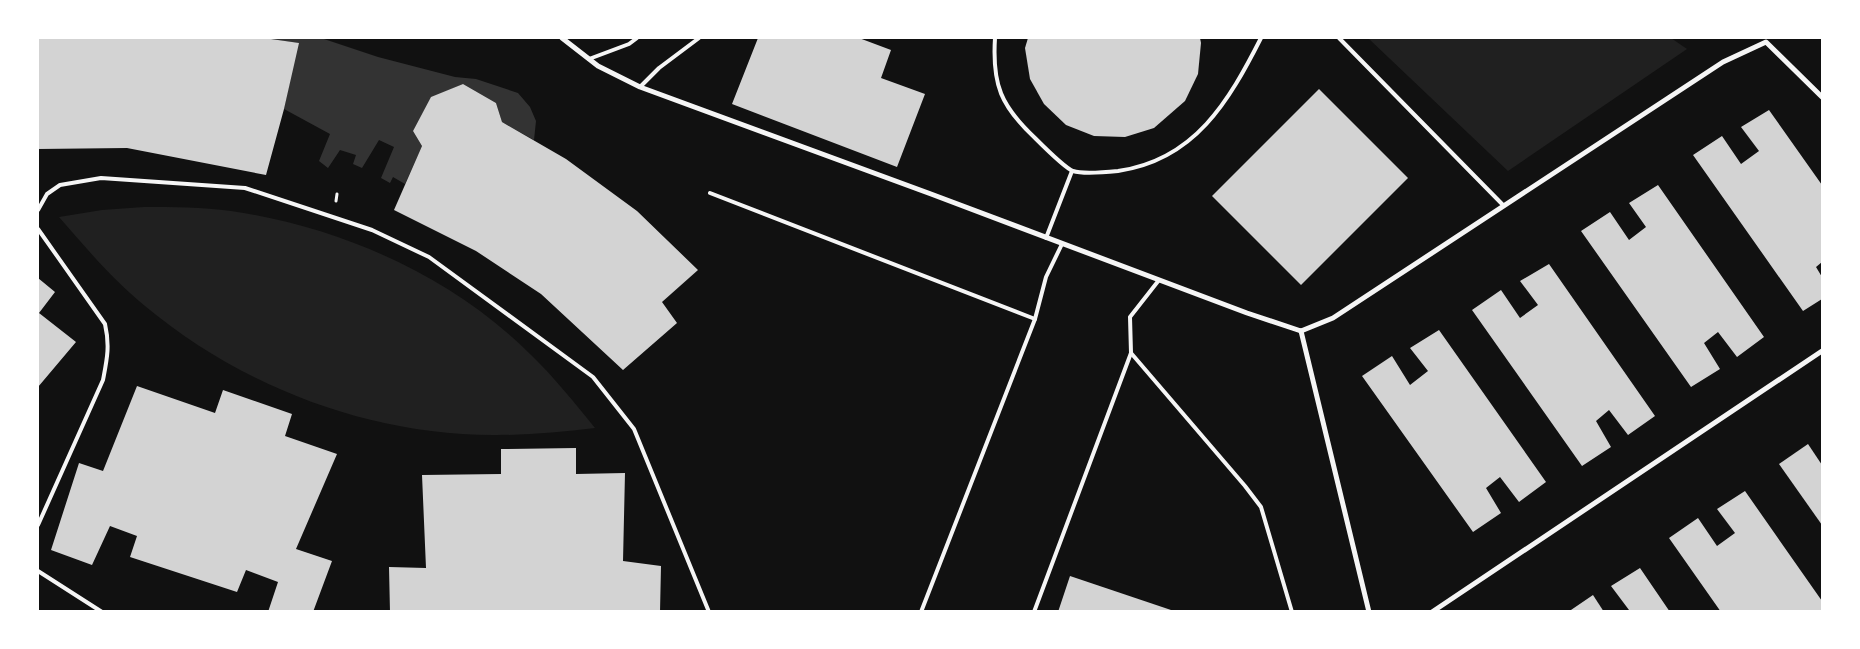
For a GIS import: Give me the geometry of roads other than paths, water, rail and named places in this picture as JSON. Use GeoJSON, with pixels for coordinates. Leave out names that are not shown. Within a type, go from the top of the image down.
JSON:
{"type":"FeatureCollection","features":[{"type":"Feature","properties":{"kind":"street"},"geometry":{"type":"LineString","coordinates":[[562,38],[598,66],[640,87],[1247,313],[1301,331],[1332,318],[1723,62],[1766,40],[1822,97]]}},
{"type":"Feature","properties":{"kind":"street"},"geometry":{"type":"LineString","coordinates":[[1301,331],[1370,612]]}},
{"type":"Feature","properties":{"kind":"street"},"geometry":{"type":"LineString","coordinates":[[1432,612],[1822,351]]}},
{"type":"Feature","properties":{"kind":"lane"},"geometry":{"type":"LineString","coordinates":[[589,59],[629,44],[637,38]]}},
{"type":"Feature","properties":{"kind":"lane"},"geometry":{"type":"LineString","coordinates":[[640,87],[659,68],[699,38]]}},
{"type":"Feature","properties":{"kind":"lane"},"geometry":{"type":"LineString","coordinates":[[995,38],[994,59],[997,83],[1004,100],[1027,130],[1072,171],[1106,172],[1138,168],[1166,156],[1189,141],[1219,110],[1239,82],[1261,38]]}},
{"type":"Feature","properties":{"kind":"lane"},"geometry":{"type":"LineString","coordinates":[[1339,38],[1503,206]]}},
{"type":"Feature","properties":{"kind":"lane"},"geometry":{"type":"LineString","coordinates":[[1046,238],[1072,171]]}},
{"type":"Feature","properties":{"kind":"lane"},"geometry":{"type":"LineString","coordinates":[[38,210],[47,194],[60,185],[101,178],[245,188],[372,230],[429,257],[593,377],[617,406],[634,429],[709,612]]}},
{"type":"Feature","properties":{"kind":"lane"},"geometry":{"type":"LineString","coordinates":[[710,193],[1035,320]]}},
{"type":"Feature","properties":{"kind":"lane"},"geometry":{"type":"LineString","coordinates":[[38,230],[105,324],[109,340],[108,355],[102,380],[38,525]]}},
{"type":"Feature","properties":{"kind":"lane"},"geometry":{"type":"LineString","coordinates":[[921,612],[1035,320],[1046,277],[1062,244]]}},
{"type":"Feature","properties":{"kind":"lane"},"geometry":{"type":"LineString","coordinates":[[1034,612],[1131,353],[1130,317],[1159,280]]}},
{"type":"Feature","properties":{"kind":"lane"},"geometry":{"type":"LineString","coordinates":[[1131,353],[1261,506],[1292,612]]}},
{"type":"Feature","properties":{"kind":"lane"},"geometry":{"type":"LineString","coordinates":[[38,571],[102,612]]}}]}
